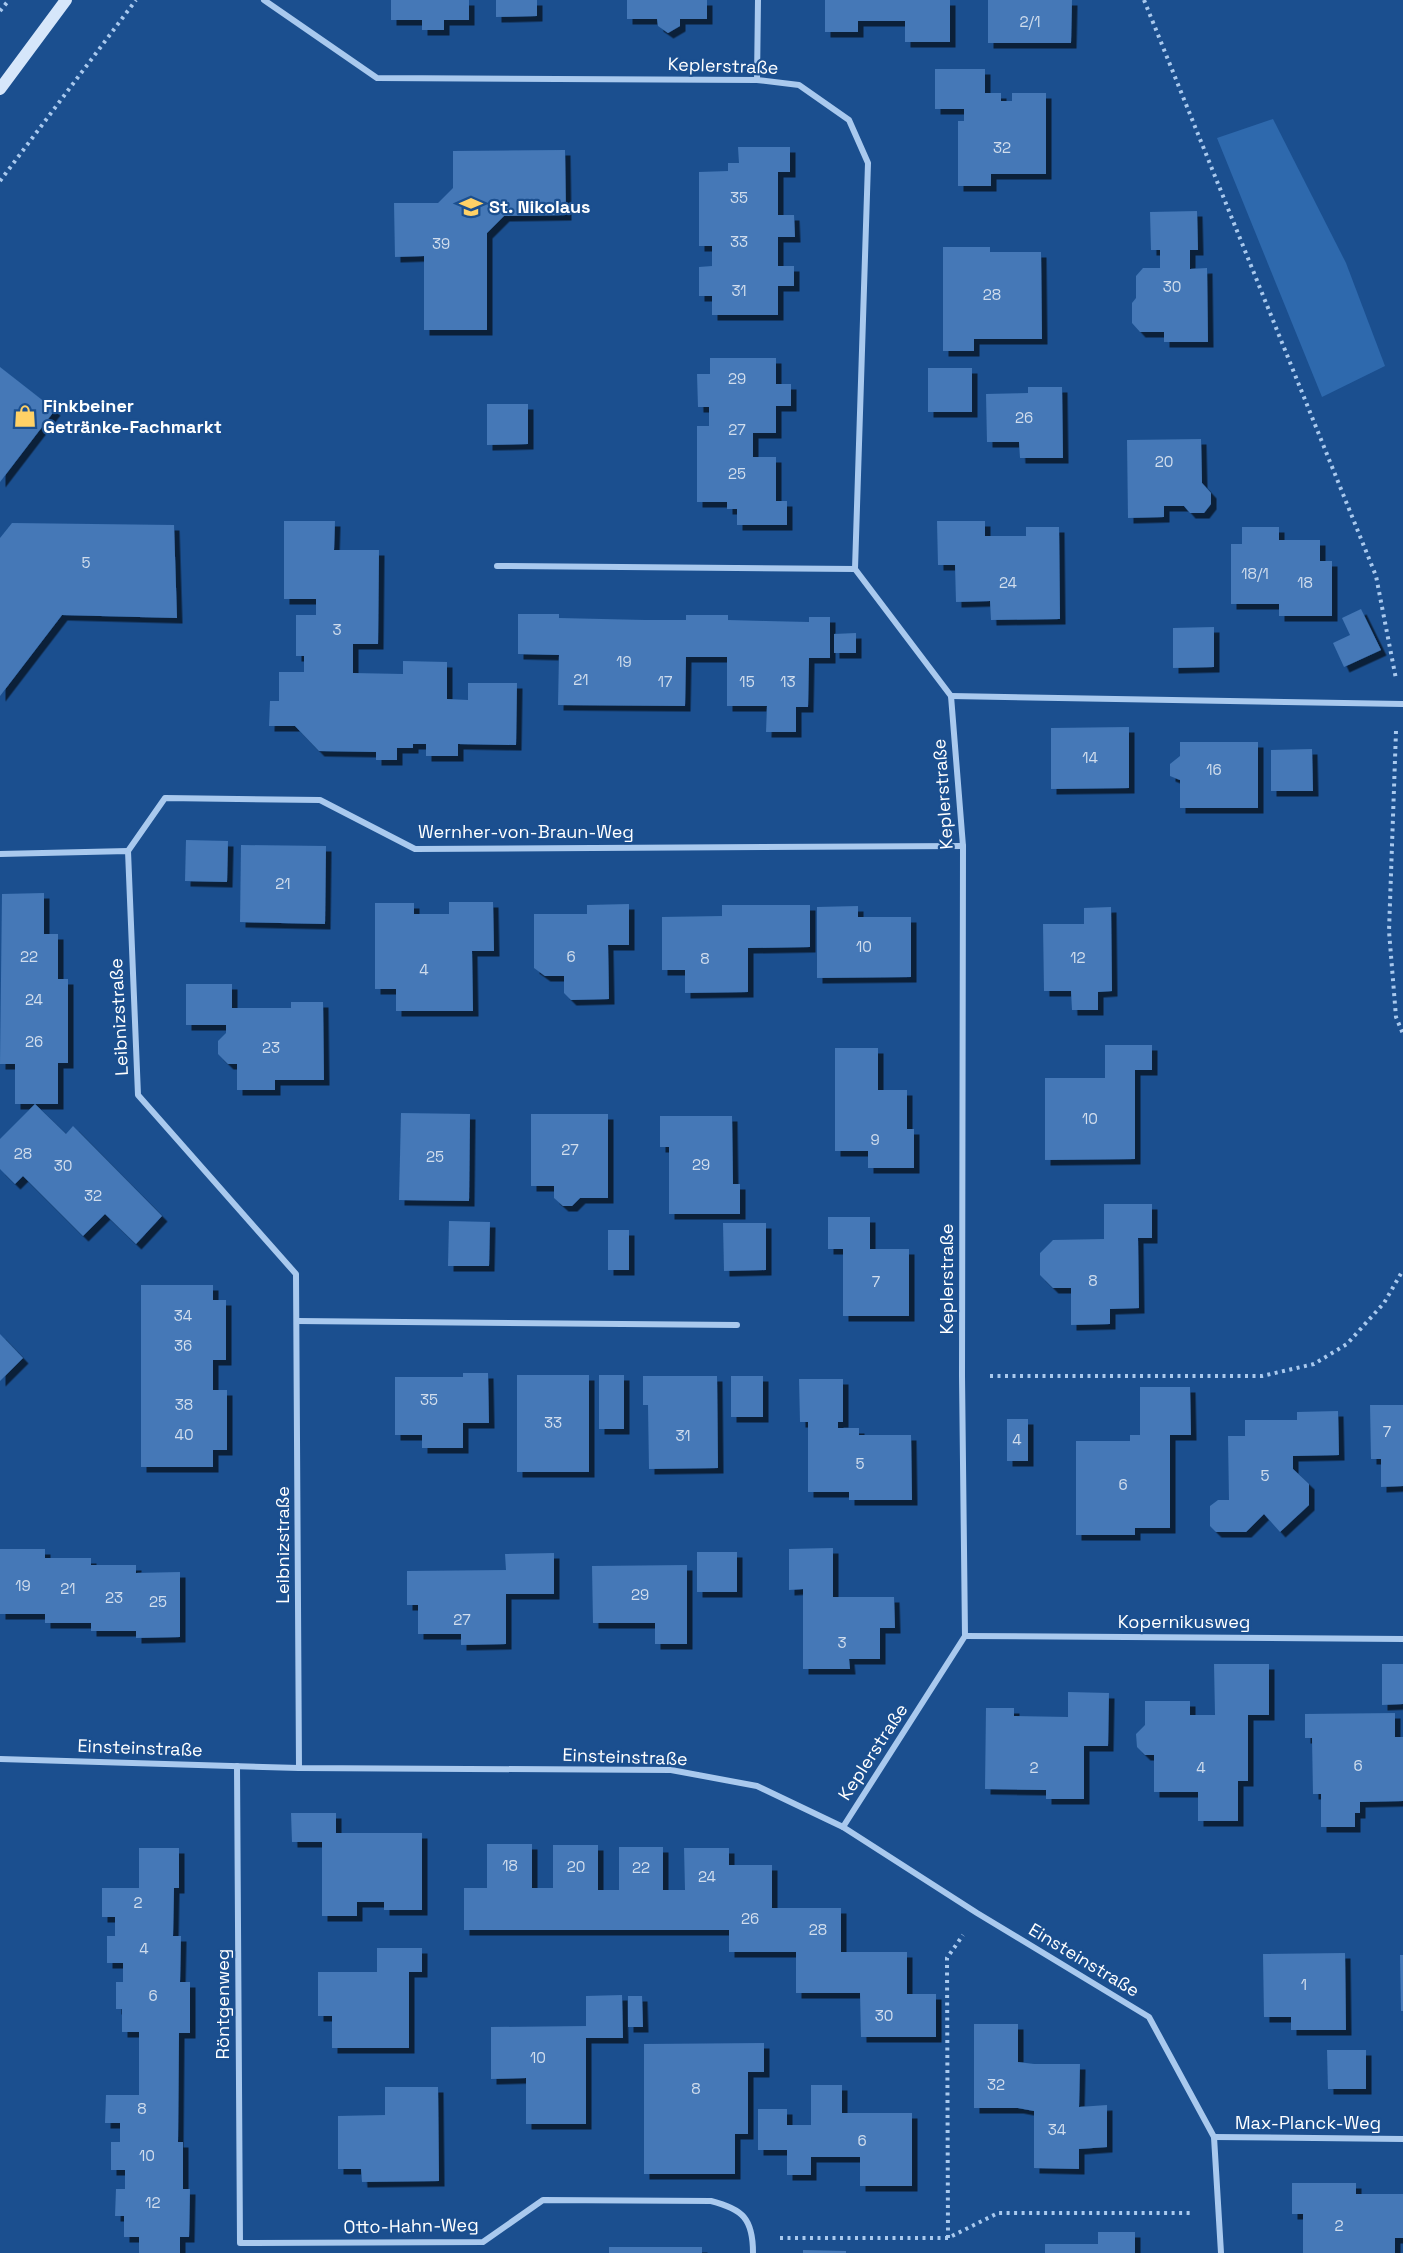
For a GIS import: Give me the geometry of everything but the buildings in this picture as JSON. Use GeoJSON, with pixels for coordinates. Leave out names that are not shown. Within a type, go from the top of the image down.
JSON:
{"type":"FeatureCollection","features":[{"type":"Feature","properties":{"kind":"street"},"geometry":{"type":"LineString","coordinates":[[0,89],[66,0]]}},
{"type":"Feature","properties":{"kind":"street","name":"Keplerstraße"},"geometry":{"type":"LineString","coordinates":[[264,0],[377,78],[757,80],[799,85],[849,120],[868,163],[855,569]]}},
{"type":"Feature","properties":{"kind":"street"},"geometry":{"type":"LineString","coordinates":[[757,80],[758,0]]}},
{"type":"Feature","properties":{"kind":"street"},"geometry":{"type":"LineString","coordinates":[[497,566],[855,569],[951,696],[1400,704]]}},
{"type":"Feature","properties":{"kind":"street","name":"Keplerstraße"},"geometry":{"type":"LineString","coordinates":[[843,1827],[965,1636],[962,1376],[963,846],[951,696]]}},
{"type":"Feature","properties":{"kind":"street","name":"Wernher-von-Braun-Weg"},"geometry":{"type":"LineString","coordinates":[[128,851],[165,798],[320,800],[415,849],[963,846]]}},
{"type":"Feature","properties":{"kind":"street"},"geometry":{"type":"LineString","coordinates":[[0,854],[128,851]]}},
{"type":"Feature","properties":{"kind":"street","name":"Leibnizstraße"},"geometry":{"type":"LineString","coordinates":[[128,851],[138,1095],[296,1274],[299,1768]]}},
{"type":"Feature","properties":{"kind":"street"},"geometry":{"type":"LineString","coordinates":[[297,1321],[737,1325]]}},
{"type":"Feature","properties":{"kind":"street","name":"Kopernikusweg"},"geometry":{"type":"LineString","coordinates":[[965,1636],[1403,1639]]}},
{"type":"Feature","properties":{"kind":"street","name":"Einsteinstraße"},"geometry":{"type":"LineString","coordinates":[[0,1758],[299,1768],[671,1770],[757,1786],[843,1827],[977,1913],[1149,2017],[1214,2138],[1221,2253]]}},
{"type":"Feature","properties":{"kind":"street","name":"Röntgenweg"},"geometry":{"type":"LineString","coordinates":[[237,1766],[240,2243]]}},
{"type":"Feature","properties":{"kind":"street","name":"Max-Planck-Weg"},"geometry":{"type":"LineString","coordinates":[[1214,2138],[1403,2139]]}},
{"type":"Feature","properties":{"kind":"street","name":"Otto-Hahn-Weg"},"geometry":{"type":"LineString","coordinates":[[240,2243],[483,2242],[543,2200],[711,2201],[733,2206],[748,2222],[753,2238],[753,2253]]}},
{"type":"Feature","properties":{"kind":"path"},"geometry":{"type":"LineString","coordinates":[[0,11],[9,0]]}},
{"type":"Feature","properties":{"kind":"path"},"geometry":{"type":"LineString","coordinates":[[0,181],[136,0]]}},
{"type":"Feature","properties":{"kind":"path"},"geometry":{"type":"LineString","coordinates":[[1144,0],[1376,576],[1400,704],[1389,930],[1396,1017],[1403,1034]]}},
{"type":"Feature","properties":{"kind":"path"},"geometry":{"type":"LineString","coordinates":[[962,1376],[1262,1376],[1314,1364],[1347,1344],[1384,1303],[1403,1270]]}},
{"type":"Feature","properties":{"kind":"path"},"geometry":{"type":"LineString","coordinates":[[948,2238],[947,1958],[977,1913]]}},
{"type":"Feature","properties":{"kind":"path"},"geometry":{"type":"LineString","coordinates":[[753,2238],[948,2238],[998,2213],[1218,2212]]}},
{"type":"Feature","properties":{"kind":"shaded area"},"geometry":{"type":"Polygon","coordinates":[[[1273,119],[1346,263],[1385,366],[1322,397],[1217,138],[1273,119]]]}},
{"type":"Feature","properties":{"kind":"place","name":"St. Nikolaus"},"geometry":{"type":"Point","coordinates":[471,207]}},
{"type":"Feature","properties":{"kind":"place","name":"Finkbeiner Getränke-Fachmarkt"},"geometry":{"type":"Point","coordinates":[25,416]}}]}
